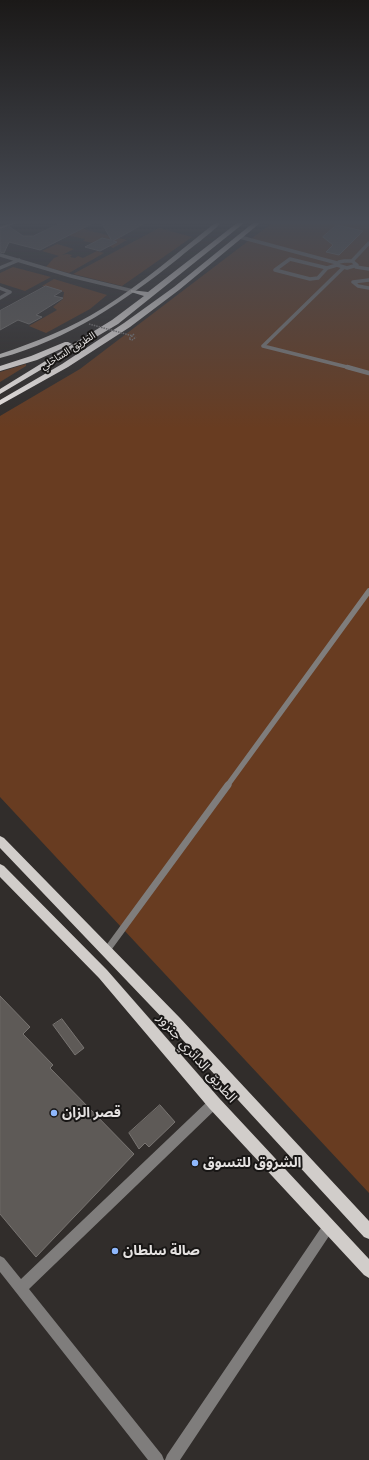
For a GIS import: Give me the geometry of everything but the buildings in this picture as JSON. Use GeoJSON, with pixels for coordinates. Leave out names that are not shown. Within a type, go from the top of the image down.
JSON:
{"type":"FeatureCollection","features":[{"type":"Feature","properties":{"kind":"highway"},"geometry":{"type":"LineString","coordinates":[[134,291],[151,295]]}},
{"type":"Feature","properties":{"kind":"highway","name":"الطريق الساحلي"},"geometry":{"type":"LineString","coordinates":[[0,392],[115,322],[156,291]]}},
{"type":"Feature","properties":{"kind":"highway","name":"الطريق الساحلي"},"geometry":{"type":"LineString","coordinates":[[0,403],[81,356],[127,325],[173,291]]}},
{"type":"Feature","properties":{"kind":"highway"},"geometry":{"type":"LineString","coordinates":[[0,369],[64,346],[115,322]]}},
{"type":"Feature","properties":{"kind":"main road"},"geometry":{"type":"LineString","coordinates":[[0,356],[36,344],[70,328],[133,291]]}},
{"type":"Feature","properties":{"kind":"main road","name":"الطريق الدائري جنزور"},"geometry":{"type":"LineString","coordinates":[[0,841],[175,1022],[369,1232]]}},
{"type":"Feature","properties":{"kind":"main road","name":"الطريق الدائري جنزور"},"geometry":{"type":"LineString","coordinates":[[0,869],[103,974],[214,1103],[369,1270]]}},
{"type":"Feature","properties":{"kind":"street"},"geometry":{"type":"LineString","coordinates":[[21,1288],[214,1103]]}},
{"type":"Feature","properties":{"kind":"street"},"geometry":{"type":"LineString","coordinates":[[172,1460],[329,1226]]}},
{"type":"Feature","properties":{"kind":"street"},"geometry":{"type":"LineString","coordinates":[[0,1262],[157,1460]]}},
{"type":"Feature","properties":{"kind":"lane"},"geometry":{"type":"LineString","coordinates":[[0,298],[10,292],[8,291]]}},
{"type":"Feature","properties":{"kind":"lane"},"geometry":{"type":"LineString","coordinates":[[319,291],[263,346],[369,373]]}},
{"type":"Feature","properties":{"kind":"lane"},"geometry":{"type":"LineString","coordinates":[[107,950],[369,591]]}},
{"type":"Feature","properties":{"kind":"path"},"geometry":{"type":"LineString","coordinates":[[89,324],[134,335]]}},
{"type":"Feature","properties":{"kind":"shaded area"},"geometry":{"type":"Polygon","coordinates":[[[61,291],[94,291],[107,295],[90,309],[46,333],[29,326],[57,310],[53,307],[63,299],[64,292],[61,291]]]}},
{"type":"Feature","properties":{"kind":"shaded area"},"geometry":{"type":"Polygon","coordinates":[[[182,291],[369,291],[369,1193],[0,797],[0,416],[80,369],[182,291]]]}},
{"type":"Feature","properties":{"kind":"shaded area"},"geometry":{"type":"Polygon","coordinates":[[[26,364],[26,366],[0,382],[0,372],[26,364]]]}},
{"type":"Feature","properties":{"kind":"place","name":"قصر الزان"},"geometry":{"type":"Point","coordinates":[54,1113]}},
{"type":"Feature","properties":{"kind":"place","name":"الشروق للتسوق"},"geometry":{"type":"Point","coordinates":[195,1163]}},
{"type":"Feature","properties":{"kind":"place","name":"صالة سلطان"},"geometry":{"type":"Point","coordinates":[115,1251]}}]}
